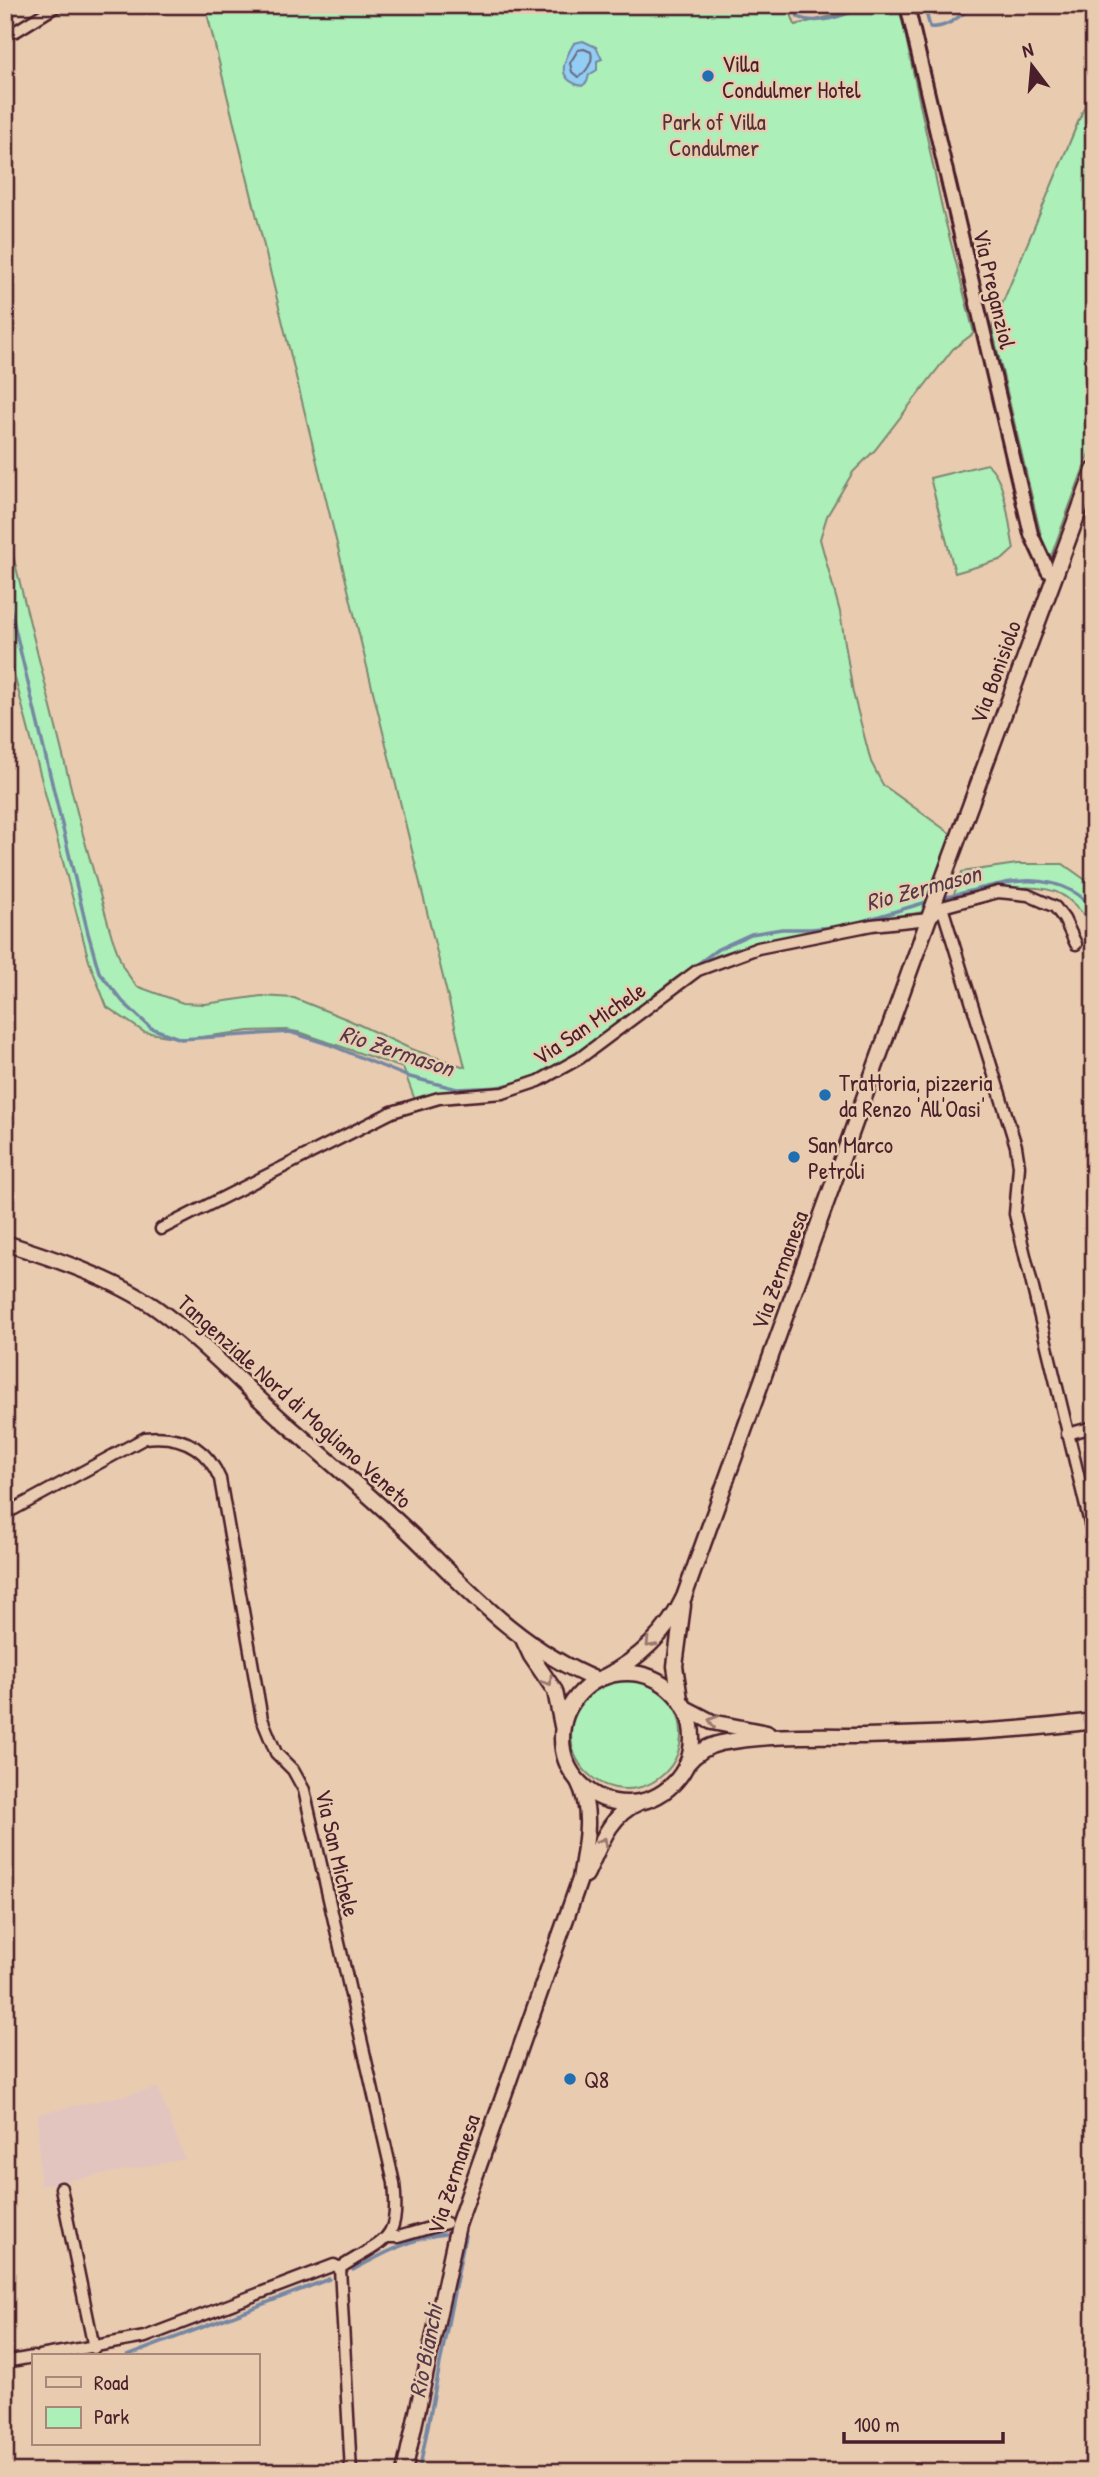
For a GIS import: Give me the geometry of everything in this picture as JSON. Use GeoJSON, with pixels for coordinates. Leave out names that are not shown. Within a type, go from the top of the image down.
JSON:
{"type":"FeatureCollection","features":[{"type":"Feature","properties":{"kind":"main road","name":"Via Bonisiolo"},"geometry":{"type":"LineString","coordinates":[[939,890],[1094,470]]}},
{"type":"Feature","properties":{"kind":"main road","name":"Via Zermanesa"},"geometry":{"type":"LineString","coordinates":[[404,2472],[457,2225],[580,1879],[588,1830],[586,1802],[562,1746],[567,1713],[584,1689],[628,1665],[647,1647],[680,1607],[939,890]]}},
{"type":"Feature","properties":{"kind":"main road","name":"Tangenziale Nord di Mogliano Veneto"},"geometry":{"type":"LineString","coordinates":[[5,1243],[80,1269],[154,1307],[215,1356],[284,1421],[367,1492],[462,1587],[523,1639],[600,1679]]}},
{"type":"Feature","properties":{"kind":"main road","name":"Via Zermanesa"},"geometry":{"type":"LineString","coordinates":[[575,1898],[616,1817],[626,1808],[662,1792],[676,1780],[686,1765],[692,1746],[691,1727],[675,1666],[684,1597]]}},
{"type":"Feature","properties":{"kind":"main road","name":"Tangenziale Nord di Mogliano Veneto"},"geometry":{"type":"LineString","coordinates":[[523,1639],[531,1657],[555,1691],[563,1728]]}},
{"type":"Feature","properties":{"kind":"main road"},"geometry":{"type":"LineString","coordinates":[[600,1679],[625,1673],[646,1676],[665,1685],[683,1704],[712,1722],[792,1736]]}},
{"type":"Feature","properties":{"kind":"main road"},"geometry":{"type":"LineString","coordinates":[[686,1765],[697,1753],[711,1746],[792,1736],[1003,1731],[1094,1721]]}},
{"type":"Feature","properties":{"kind":"main road"},"geometry":{"type":"LineString","coordinates":[[578,1781],[592,1793],[609,1800],[627,1803],[646,1800]]}},
{"type":"Feature","properties":{"kind":"street"},"geometry":{"type":"LineString","coordinates":[[5,32],[16,31],[58,5]]}},
{"type":"Feature","properties":{"kind":"street","name":"Via Preganziol"},"geometry":{"type":"LineString","coordinates":[[907,5],[1031,534],[1048,571],[1056,574]]}},
{"type":"Feature","properties":{"kind":"street","name":"Via Zermanesa"},"geometry":{"type":"LineString","coordinates":[[929,919],[942,907],[998,892],[1028,895],[1055,907],[1076,944]]}},
{"type":"Feature","properties":{"kind":"street"},"geometry":{"type":"LineString","coordinates":[[942,907],[1016,1146],[1019,1166],[1015,1214],[1094,1540]]}},
{"type":"Feature","properties":{"kind":"street","name":"Via San Michele"},"geometry":{"type":"LineString","coordinates":[[161,1229],[393,1112],[439,1098],[503,1093],[539,1081],[580,1059],[698,970],[718,961],[758,948],[812,936],[872,925],[929,919]]}},
{"type":"Feature","properties":{"kind":"street"},"geometry":{"type":"LineString","coordinates":[[1067,1434],[1094,1427]]}},
{"type":"Feature","properties":{"kind":"street","name":"Via San Michele"},"geometry":{"type":"LineString","coordinates":[[5,1514],[145,1438],[174,1438],[189,1443],[200,1450],[215,1467],[220,1479],[266,1733],[276,1753],[293,1770],[304,1790],[394,2183],[397,2212],[389,2237]]}},
{"type":"Feature","properties":{"kind":"street"},"geometry":{"type":"LineString","coordinates":[[61,2188],[94,2348]]}},
{"type":"Feature","properties":{"kind":"street"},"geometry":{"type":"LineString","coordinates":[[340,2268],[389,2237],[398,2237],[446,2223]]}},
{"type":"Feature","properties":{"kind":"street"},"geometry":{"type":"LineString","coordinates":[[54,2354],[145,2337],[334,2265],[340,2268]]}},
{"type":"Feature","properties":{"kind":"street"},"geometry":{"type":"LineString","coordinates":[[340,2268],[351,2472]]}},
{"type":"Feature","properties":{"kind":"street"},"geometry":{"type":"LineString","coordinates":[[5,2362],[32,2357]]}},
{"type":"Feature","properties":{"kind":"shaded area"},"geometry":{"type":"Polygon","coordinates":[[[158,2088],[185,2159],[40,2186],[38,2114],[158,2088]]]}},
{"type":"Feature","properties":{"kind":"shaded area"},"geometry":{"type":"Polygon","coordinates":[[[188,2457],[190,2466],[276,2460],[285,2472],[153,2472],[184,2466],[188,2457]]]}},
{"type":"Feature","properties":{"kind":"green space","name":"Park of Villa Condulmer"},"geometry":{"type":"Polygon","coordinates":[[[205,5],[788,5],[795,25],[876,5],[899,5],[942,208],[974,333],[953,349],[875,450],[853,472],[827,516],[820,539],[840,612],[853,693],[871,762],[883,785],[954,836],[925,912],[760,943],[723,953],[674,980],[588,1049],[551,1070],[513,1083],[415,1100],[403,1068],[302,1033],[287,1030],[249,1031],[186,1039],[144,1032],[107,1007],[89,961],[5,640],[5,523],[80,824],[112,937],[123,967],[136,986],[183,1003],[205,1004],[261,996],[294,998],[411,1049],[465,1067],[205,5]]]}},
{"type":"Feature","properties":{"kind":"green space"},"geometry":{"type":"Polygon","coordinates":[[[1094,84],[1094,440],[1050,559],[1043,544],[992,328],[1094,84]]]}},
{"type":"Feature","properties":{"kind":"green space"},"geometry":{"type":"Polygon","coordinates":[[[987,464],[999,480],[1003,491],[1014,549],[1003,559],[955,573],[930,478],[987,464]]]}},
{"type":"Feature","properties":{"kind":"green space"},"geometry":{"type":"Polygon","coordinates":[[[1017,864],[1063,864],[1094,886],[1094,926],[1071,901],[1051,890],[1009,888],[953,897],[962,872],[1017,864]]]}},
{"type":"Feature","properties":{"kind":"green space"},"geometry":{"type":"Polygon","coordinates":[[[626,1679],[647,1683],[665,1695],[677,1713],[681,1734],[677,1755],[665,1773],[647,1785],[626,1789],[605,1785],[587,1773],[575,1755],[571,1734],[575,1713],[587,1695],[605,1683],[626,1679]]]}},
{"type":"Feature","properties":{"kind":"water"},"geometry":{"type":"Polygon","coordinates":[[[583,41],[596,47],[602,59],[597,61],[597,70],[589,75],[582,86],[568,79],[564,68],[574,43],[583,41]]]}},
{"type":"Feature","properties":{"kind":"waterway"},"geometry":{"type":"LineString","coordinates":[[795,5],[798,17],[807,20],[834,18],[870,5]]}},
{"type":"Feature","properties":{"kind":"waterway"},"geometry":{"type":"LineString","coordinates":[[924,5],[930,27],[942,26],[974,5]]}},
{"type":"Feature","properties":{"kind":"waterway","name":"Rio Zermason"},"geometry":{"type":"LineString","coordinates":[[5,587],[99,972],[123,1002],[151,1028],[181,1039],[290,1032],[328,1044],[406,1076],[457,1089],[502,1087],[530,1079]]}},
{"type":"Feature","properties":{"kind":"waterway","name":"Rio Zermason"},"geometry":{"type":"LineString","coordinates":[[940,899],[990,886],[1040,881],[1057,884],[1072,891],[1094,907]]}},
{"type":"Feature","properties":{"kind":"waterway","name":"Rio Zermason"},"geometry":{"type":"LineString","coordinates":[[559,1064],[718,949],[751,934],[782,929],[846,926],[930,901]]}},
{"type":"Feature","properties":{"kind":"waterway","name":"Rio Bianchi"},"geometry":{"type":"LineString","coordinates":[[353,2270],[409,2243],[445,2234]]}},
{"type":"Feature","properties":{"kind":"waterway","name":"Rio Bianchi"},"geometry":{"type":"LineString","coordinates":[[419,2472],[465,2236]]}},
{"type":"Feature","properties":{"kind":"waterway","name":"Rio Bianchi"},"geometry":{"type":"LineString","coordinates":[[132,2354],[329,2279]]}},
{"type":"Feature","properties":{"kind":"place","name":"Villa Condulmer Hotel"},"geometry":{"type":"Point","coordinates":[708,76]}},
{"type":"Feature","properties":{"kind":"place","name":"Trattoria, pizzeria da Renzo 'All'Oasi'"},"geometry":{"type":"Point","coordinates":[825,1095]}},
{"type":"Feature","properties":{"kind":"place","name":"San Marco Petroli"},"geometry":{"type":"Point","coordinates":[794,1157]}},
{"type":"Feature","properties":{"kind":"place","name":"Q8"},"geometry":{"type":"Point","coordinates":[570,2079]}}]}
